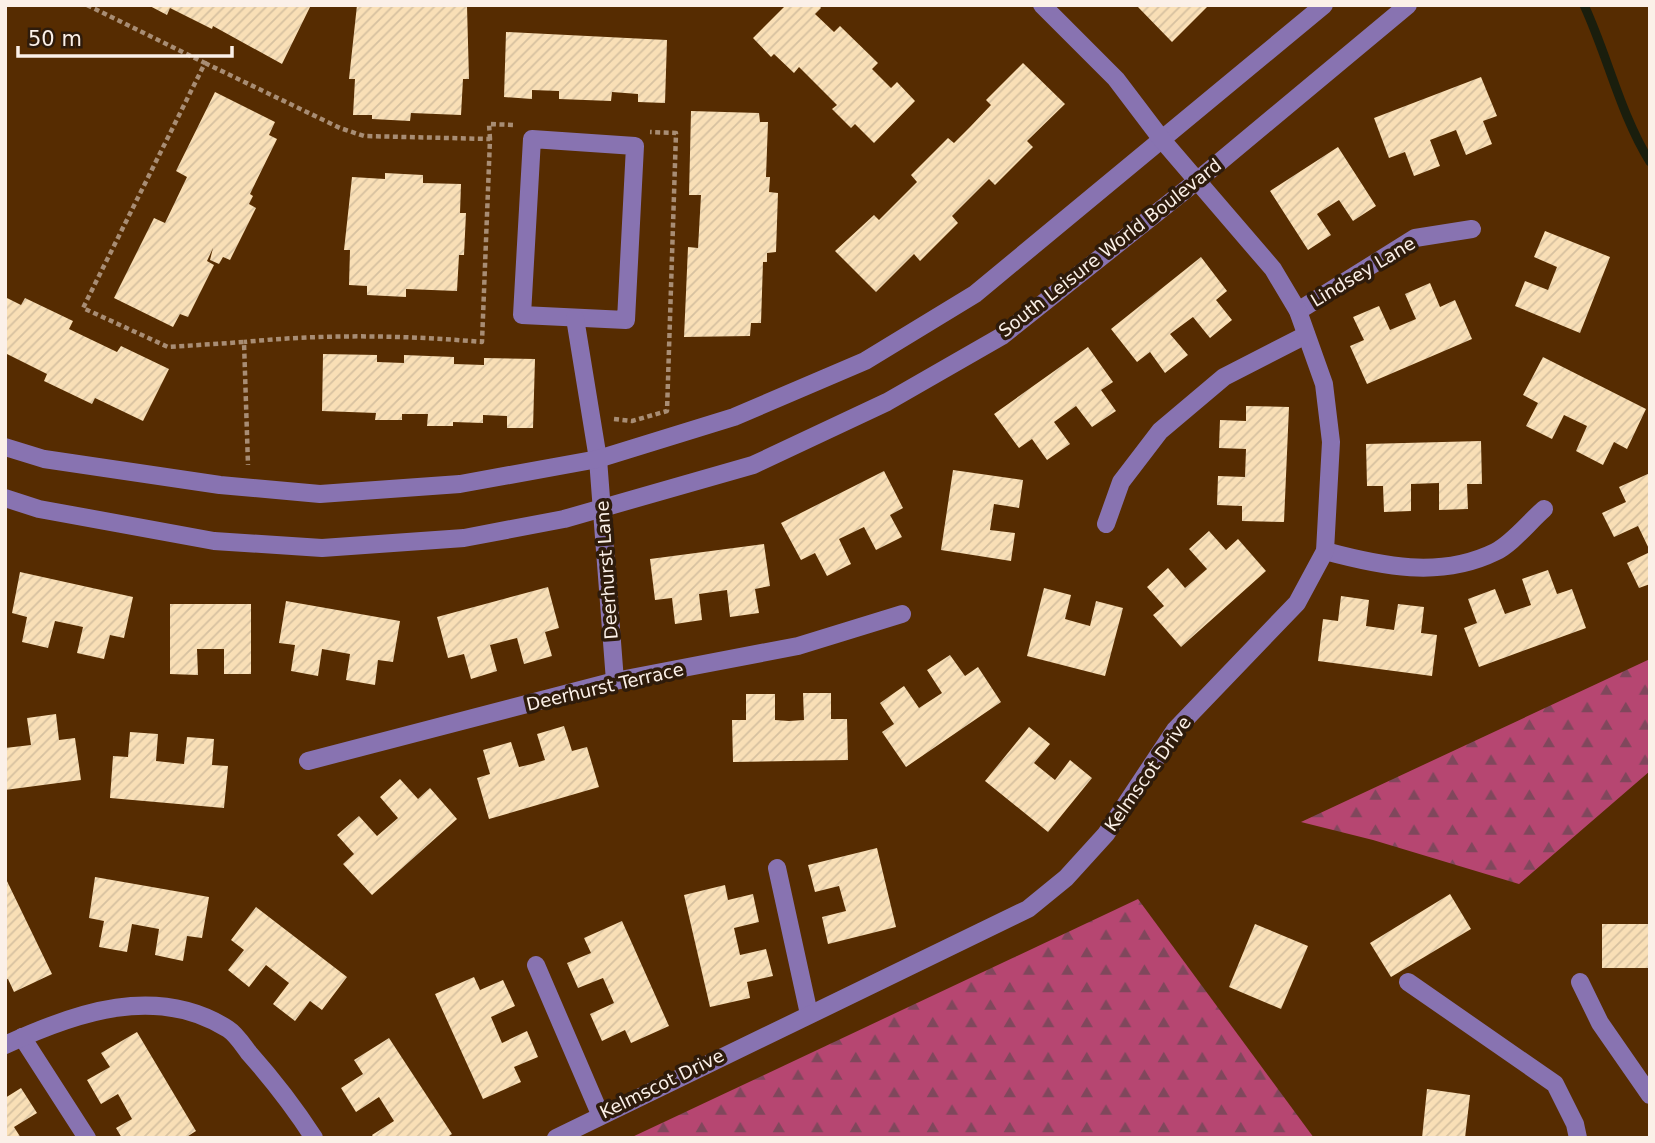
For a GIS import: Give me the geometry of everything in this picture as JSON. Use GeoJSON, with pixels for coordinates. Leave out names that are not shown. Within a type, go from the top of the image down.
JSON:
{"type":"FeatureCollection","features":[{"type":"Feature","properties":{"kind":"street","name":"Kelmscot Drive"},"geometry":{"type":"LineString","coordinates":[[555,1138],[1028,909],[1066,878],[1106,834],[1175,730],[1297,604],[1325,551],[1331,442],[1324,384],[1298,311],[1273,269],[1164,141],[1116,79],[1042,5]]}},
{"type":"Feature","properties":{"kind":"street"},"geometry":{"type":"LineString","coordinates":[[5,447],[44,459],[248,487],[320,494],[460,484],[598,459],[734,417],[865,361],[975,294],[1164,141],[1324,5]]}},
{"type":"Feature","properties":{"kind":"street","name":"South Leisure World Boulevard"},"geometry":{"type":"LineString","coordinates":[[5,499],[39,509],[214,541],[322,548],[464,538],[603,511],[753,465],[887,402],[1002,336],[1198,180],[1408,5]]}},
{"type":"Feature","properties":{"kind":"street"},"geometry":{"type":"LineString","coordinates":[[531,139],[635,146],[626,320],[575,318],[522,315],[531,139]]}},
{"type":"Feature","properties":{"kind":"street","name":"Lindsey Lane"},"geometry":{"type":"LineString","coordinates":[[1298,311],[1415,238],[1472,229]]}},
{"type":"Feature","properties":{"kind":"street","name":"Deerhurst Lane"},"geometry":{"type":"LineString","coordinates":[[575,318],[598,459],[615,681]]}},
{"type":"Feature","properties":{"kind":"street","name":"Lindsey Lane"},"geometry":{"type":"LineString","coordinates":[[1106,524],[1121,482],[1160,431],[1224,377],[1307,335]]}},
{"type":"Feature","properties":{"kind":"street"},"geometry":{"type":"LineString","coordinates":[[1325,551],[1383,566],[1448,568],[1497,552],[1544,509]]}},
{"type":"Feature","properties":{"kind":"street","name":"Deerhurst Terrace"},"geometry":{"type":"LineString","coordinates":[[308,761],[615,681],[798,646],[902,614]]}},
{"type":"Feature","properties":{"kind":"street"},"geometry":{"type":"LineString","coordinates":[[778,868],[809,1014]]}},
{"type":"Feature","properties":{"kind":"street"},"geometry":{"type":"LineString","coordinates":[[536,965],[600,1114]]}},
{"type":"Feature","properties":{"kind":"street"},"geometry":{"type":"LineString","coordinates":[[1408,982],[1555,1084],[1575,1124],[1578,1138]]}},
{"type":"Feature","properties":{"kind":"street"},"geometry":{"type":"LineString","coordinates":[[1580,982],[1600,1023],[1650,1095]]}},
{"type":"Feature","properties":{"kind":"street"},"geometry":{"type":"LineString","coordinates":[[5,1045],[48,1025],[137,1003],[185,1008],[230,1030],[289,1100],[314,1138]]}},
{"type":"Feature","properties":{"kind":"street"},"geometry":{"type":"LineString","coordinates":[[22,1037],[87,1138]]}},
{"type":"Feature","properties":{"kind":"path"},"geometry":{"type":"LineString","coordinates":[[87,5],[340,128],[364,136],[490,139],[482,342],[371,336],[302,336],[168,347],[83,308],[205,63]]}},
{"type":"Feature","properties":{"kind":"path"},"geometry":{"type":"LineString","coordinates":[[243,342],[248,487]]}},
{"type":"Feature","properties":{"kind":"green space"},"geometry":{"type":"Polygon","coordinates":[[[1650,659],[1650,771],[1519,884],[1373,840],[1301,822],[1650,659]]]}},
{"type":"Feature","properties":{"kind":"green space"},"geometry":{"type":"Polygon","coordinates":[[[1138,899],[1314,1138],[630,1138],[1138,899]]]}},
{"type":"Feature","properties":{"kind":"building"},"geometry":{"type":"Polygon","coordinates":[[[148,5],[311,5],[282,64],[213,26],[212,29],[170,8],[167,15],[148,5]]]}},
{"type":"Feature","properties":{"kind":"building"},"geometry":{"type":"Polygon","coordinates":[[[357,5],[467,6],[469,79],[463,79],[461,115],[411,113],[410,121],[353,115],[355,79],[349,79],[357,5]]]}},
{"type":"Feature","properties":{"kind":"building"},"geometry":{"type":"Polygon","coordinates":[[[786,5],[819,5],[821,8],[815,14],[834,32],[840,26],[878,63],[872,69],[891,88],[897,82],[915,101],[874,143],[855,124],[851,128],[832,109],[837,105],[799,67],[794,73],[774,54],[771,57],[753,38],[786,5]]]}},
{"type":"Feature","properties":{"kind":"building"},"geometry":{"type":"Polygon","coordinates":[[[1136,5],[1209,5],[1172,42],[1136,5]]]}},
{"type":"Feature","properties":{"kind":"building"},"geometry":{"type":"Polygon","coordinates":[[[506,32],[667,40],[665,103],[638,102],[638,94],[612,92],[611,101],[559,99],[559,91],[532,90],[532,99],[504,97],[506,32]]]}},
{"type":"Feature","properties":{"kind":"building"},"geometry":{"type":"Polygon","coordinates":[[[1023,63],[1065,104],[1027,141],[1033,147],[995,185],[989,179],[952,216],[958,223],[920,261],[914,254],[876,292],[835,251],[874,215],[879,220],[917,182],[911,175],[948,138],[954,143],[970,127],[991,105],[986,100],[1023,63]]]}},
{"type":"Feature","properties":{"kind":"building"},"geometry":{"type":"Polygon","coordinates":[[[1481,77],[1497,116],[1483,121],[1492,144],[1466,155],[1456,130],[1430,140],[1440,166],[1414,176],[1405,152],[1389,158],[1374,118],[1481,77]]]}},
{"type":"Feature","properties":{"kind":"building"},"geometry":{"type":"Polygon","coordinates":[[[215,92],[275,122],[269,135],[277,139],[250,194],[253,196],[249,204],[256,208],[230,260],[223,257],[219,264],[210,260],[213,248],[207,261],[214,265],[188,317],[180,314],[173,327],[114,298],[154,218],[165,223],[187,177],[176,171],[215,92]]]}},
{"type":"Feature","properties":{"kind":"building"},"geometry":{"type":"Polygon","coordinates":[[[691,111],[759,113],[760,122],[768,122],[766,177],[770,177],[769,192],[778,193],[776,252],[767,253],[767,262],[763,262],[761,323],[751,323],[750,336],[684,337],[688,247],[698,248],[701,195],[689,195],[691,111]]]}},
{"type":"Feature","properties":{"kind":"building"},"geometry":{"type":"Polygon","coordinates":[[[1338,147],[1376,206],[1353,221],[1339,200],[1317,214],[1331,235],[1308,250],[1270,191],[1338,147]]]}},
{"type":"Feature","properties":{"kind":"building"},"geometry":{"type":"Polygon","coordinates":[[[385,173],[423,175],[423,183],[461,184],[460,213],[466,213],[464,255],[459,255],[457,291],[406,289],[406,297],[367,295],[367,286],[349,285],[350,250],[344,250],[352,177],[385,179],[385,173]]]}},
{"type":"Feature","properties":{"kind":"building"},"geometry":{"type":"Polygon","coordinates":[[[1545,231],[1610,257],[1580,333],[1515,306],[1525,281],[1548,290],[1557,267],[1534,257],[1545,231]]]}},
{"type":"Feature","properties":{"kind":"building"},"geometry":{"type":"Polygon","coordinates":[[[1201,257],[1227,291],[1216,300],[1232,320],[1210,338],[1193,317],[1170,334],[1188,355],[1165,373],[1150,352],[1137,362],[1111,329],[1201,257]]]}},
{"type":"Feature","properties":{"kind":"building"},"geometry":{"type":"Polygon","coordinates":[[[1430,283],[1440,307],[1455,300],[1472,339],[1367,384],[1350,346],[1364,340],[1353,317],[1379,306],[1390,330],[1416,319],[1405,294],[1430,283]]]}},
{"type":"Feature","properties":{"kind":"building"},"geometry":{"type":"Polygon","coordinates":[[[5,297],[21,305],[25,298],[73,321],[69,329],[117,352],[121,346],[169,369],[143,421],[95,398],[92,404],[44,381],[47,374],[5,353],[5,297]]]}},
{"type":"Feature","properties":{"kind":"building"},"geometry":{"type":"Polygon","coordinates":[[[1088,347],[1113,382],[1101,390],[1116,411],[1092,427],[1076,406],[1054,422],[1070,444],[1047,460],[1032,439],[1019,448],[994,414],[1088,347]]]}},
{"type":"Feature","properties":{"kind":"building"},"geometry":{"type":"Polygon","coordinates":[[[323,354],[377,355],[377,362],[404,363],[404,355],[454,357],[454,364],[484,365],[484,358],[535,359],[533,428],[507,428],[507,416],[483,415],[483,423],[453,422],[453,426],[427,426],[428,414],[402,414],[402,420],[375,420],[376,413],[322,411],[323,354]]]}},
{"type":"Feature","properties":{"kind":"building"},"geometry":{"type":"Polygon","coordinates":[[[1543,357],[1646,409],[1627,449],[1614,442],[1603,465],[1576,451],[1587,426],[1564,415],[1552,439],[1526,426],[1538,403],[1523,395],[1543,357]]]}},
{"type":"Feature","properties":{"kind":"building"},"geometry":{"type":"Polygon","coordinates":[[[1246,406],[1289,407],[1284,522],[1242,521],[1242,506],[1217,505],[1218,476],[1245,477],[1246,449],[1219,448],[1220,420],[1246,421],[1246,406]]]}},
{"type":"Feature","properties":{"kind":"building"},"geometry":{"type":"Polygon","coordinates":[[[1481,441],[1482,484],[1467,484],[1468,509],[1439,510],[1439,483],[1411,484],[1411,511],[1384,512],[1383,486],[1367,486],[1366,444],[1481,441]]]}},
{"type":"Feature","properties":{"kind":"building"},"geometry":{"type":"Polygon","coordinates":[[[953,470],[1023,480],[1019,508],[994,504],[990,530],[1015,533],[1011,561],[941,550],[953,470]]]}},
{"type":"Feature","properties":{"kind":"building"},"geometry":{"type":"Polygon","coordinates":[[[884,471],[903,508],[890,515],[902,537],[876,550],[864,527],[839,539],[851,564],[827,576],[815,553],[801,560],[781,523],[884,471]]]}},
{"type":"Feature","properties":{"kind":"building"},"geometry":{"type":"Polygon","coordinates":[[[1650,473],[1650,551],[1638,526],[1614,537],[1602,513],[1626,502],[1619,487],[1650,473]]]}},
{"type":"Feature","properties":{"kind":"building"},"geometry":{"type":"Polygon","coordinates":[[[1209,531],[1226,550],[1238,539],[1266,571],[1181,647],[1153,615],[1164,606],[1147,587],[1168,568],[1185,588],[1207,569],[1189,549],[1209,531]]]}},
{"type":"Feature","properties":{"kind":"building"},"geometry":{"type":"Polygon","coordinates":[[[764,544],[770,586],[755,589],[759,613],[730,617],[727,590],[699,594],[702,620],[675,624],[672,598],[655,600],[650,559],[764,544]]]}},
{"type":"Feature","properties":{"kind":"building"},"geometry":{"type":"Polygon","coordinates":[[[1650,552],[1650,584],[1639,588],[1627,563],[1650,552]]]}},
{"type":"Feature","properties":{"kind":"building"},"geometry":{"type":"Polygon","coordinates":[[[1548,570],[1557,594],[1572,589],[1586,628],[1479,667],[1464,628],[1477,623],[1468,599],[1495,589],[1505,614],[1531,605],[1522,579],[1548,570]]]}},
{"type":"Feature","properties":{"kind":"building"},"geometry":{"type":"Polygon","coordinates":[[[20,572],[133,597],[124,638],[110,635],[104,659],[77,653],[83,627],[55,621],[48,648],[22,642],[27,617],[12,613],[20,572]]]}},
{"type":"Feature","properties":{"kind":"building"},"geometry":{"type":"Polygon","coordinates":[[[548,587],[559,628],[545,632],[552,656],[524,664],[517,638],[490,645],[497,671],[471,679],[464,654],[448,658],[437,617],[548,587]]]}},
{"type":"Feature","properties":{"kind":"building"},"geometry":{"type":"Polygon","coordinates":[[[1044,588],[1071,595],[1065,619],[1090,626],[1096,601],[1123,608],[1105,676],[1027,656],[1044,588]]]}},
{"type":"Feature","properties":{"kind":"building"},"geometry":{"type":"Polygon","coordinates":[[[1341,596],[1369,600],[1366,626],[1394,630],[1398,604],[1424,607],[1421,633],[1437,635],[1432,676],[1318,661],[1323,619],[1338,621],[1341,596]]]}},
{"type":"Feature","properties":{"kind":"building"},"geometry":{"type":"Polygon","coordinates":[[[286,601],[400,621],[393,662],[378,660],[375,685],[346,680],[350,654],[322,649],[318,676],[291,671],[295,645],[279,643],[286,601]]]}},
{"type":"Feature","properties":{"kind":"building"},"geometry":{"type":"Polygon","coordinates":[[[170,604],[251,604],[251,674],[224,674],[224,649],[197,649],[198,675],[170,674],[170,604]]]}},
{"type":"Feature","properties":{"kind":"building"},"geometry":{"type":"Polygon","coordinates":[[[950,655],[965,676],[978,667],[1001,702],[906,767],[882,732],[894,724],[880,703],[904,686],[919,708],[942,693],[927,670],[950,655]]]}},
{"type":"Feature","properties":{"kind":"building"},"geometry":{"type":"Polygon","coordinates":[[[803,693],[831,693],[831,719],[847,719],[848,760],[733,762],[732,720],[746,720],[746,694],[775,694],[775,720],[789,721],[804,720],[803,693]]]}},
{"type":"Feature","properties":{"kind":"building"},"geometry":{"type":"Polygon","coordinates":[[[56,714],[59,740],[75,738],[81,780],[5,790],[5,748],[31,745],[27,718],[56,714]]]}},
{"type":"Feature","properties":{"kind":"building"},"geometry":{"type":"Polygon","coordinates":[[[564,726],[572,751],[587,747],[599,787],[489,819],[477,778],[490,774],[483,750],[511,742],[519,767],[532,764],[545,760],[537,734],[564,726]]]}},
{"type":"Feature","properties":{"kind":"building"},"geometry":{"type":"Polygon","coordinates":[[[1029,727],[1050,744],[1034,763],[1055,780],[1070,760],[1092,778],[1048,832],[985,781],[1029,727]]]}},
{"type":"Feature","properties":{"kind":"building"},"geometry":{"type":"Polygon","coordinates":[[[130,732],[158,734],[156,761],[184,764],[187,737],[214,739],[212,765],[228,766],[224,808],[110,798],[113,756],[128,757],[130,732]]]}},
{"type":"Feature","properties":{"kind":"building"},"geometry":{"type":"Polygon","coordinates":[[[400,779],[418,799],[430,788],[457,819],[372,895],[343,864],[354,854],[337,835],[359,816],[377,836],[398,818],[380,797],[400,779]]]}},
{"type":"Feature","properties":{"kind":"building"},"geometry":{"type":"Polygon","coordinates":[[[877,848],[896,927],[828,944],[822,917],[846,911],[839,886],[815,892],[808,865],[877,848]]]}},
{"type":"Feature","properties":{"kind":"building"},"geometry":{"type":"Polygon","coordinates":[[[5,877],[52,974],[14,992],[8,979],[5,980],[5,877]]]}},
{"type":"Feature","properties":{"kind":"building"},"geometry":{"type":"Polygon","coordinates":[[[95,877],[209,897],[202,938],[187,936],[183,961],[155,955],[159,929],[132,924],[127,952],[99,947],[104,921],[89,918],[95,877]]]}},
{"type":"Feature","properties":{"kind":"building"},"geometry":{"type":"Polygon","coordinates":[[[725,885],[728,900],[753,894],[759,922],[734,928],[740,955],[766,949],[773,976],[747,982],[750,998],[710,1007],[684,895],[725,885]]]}},
{"type":"Feature","properties":{"kind":"building"},"geometry":{"type":"Polygon","coordinates":[[[1450,894],[1471,929],[1391,977],[1370,943],[1450,894]]]}},
{"type":"Feature","properties":{"kind":"building"},"geometry":{"type":"Polygon","coordinates":[[[256,907],[347,977],[322,1010],[310,1001],[295,1021],[273,1004],[289,983],[266,965],[249,987],[228,970],[244,950],[231,940],[256,907]]]}},
{"type":"Feature","properties":{"kind":"building"},"geometry":{"type":"Polygon","coordinates":[[[622,921],[669,1026],[631,1043],[625,1030],[602,1041],[590,1014],[614,1003],[603,978],[578,988],[567,963],[591,953],[584,938],[622,921]]]}},
{"type":"Feature","properties":{"kind":"building"},"geometry":{"type":"Polygon","coordinates":[[[1255,924],[1308,946],[1281,1009],[1229,987],[1255,924]]]}},
{"type":"Feature","properties":{"kind":"building"},"geometry":{"type":"Polygon","coordinates":[[[1602,924],[1650,924],[1650,968],[1602,968],[1602,924]]]}},
{"type":"Feature","properties":{"kind":"building"},"geometry":{"type":"Polygon","coordinates":[[[474,977],[480,990],[503,980],[515,1006],[491,1017],[502,1043],[527,1031],[538,1057],[514,1067],[521,1082],[483,1099],[435,994],[474,977]]]}},
{"type":"Feature","properties":{"kind":"building"},"geometry":{"type":"Polygon","coordinates":[[[137,1032],[196,1131],[185,1138],[122,1138],[116,1128],[132,1119],[118,1094],[101,1104],[87,1080],[110,1067],[101,1053],[137,1032]]]}},
{"type":"Feature","properties":{"kind":"building"},"geometry":{"type":"Polygon","coordinates":[[[389,1038],[452,1134],[446,1138],[374,1138],[372,1135],[394,1121],[379,1097],[356,1112],[341,1088],[363,1074],[354,1060],[389,1038]]]}},
{"type":"Feature","properties":{"kind":"building"},"geometry":{"type":"Polygon","coordinates":[[[21,1088],[37,1113],[14,1127],[21,1138],[5,1138],[5,1098],[21,1088]]]}},
{"type":"Feature","properties":{"kind":"building"},"geometry":{"type":"Polygon","coordinates":[[[1427,1089],[1470,1095],[1465,1138],[1422,1138],[1427,1089]]]}},
{"type":"Feature","properties":{"kind":"waterway"},"geometry":{"type":"LineString","coordinates":[[1584,5],[1622,105],[1650,162]]}}]}
